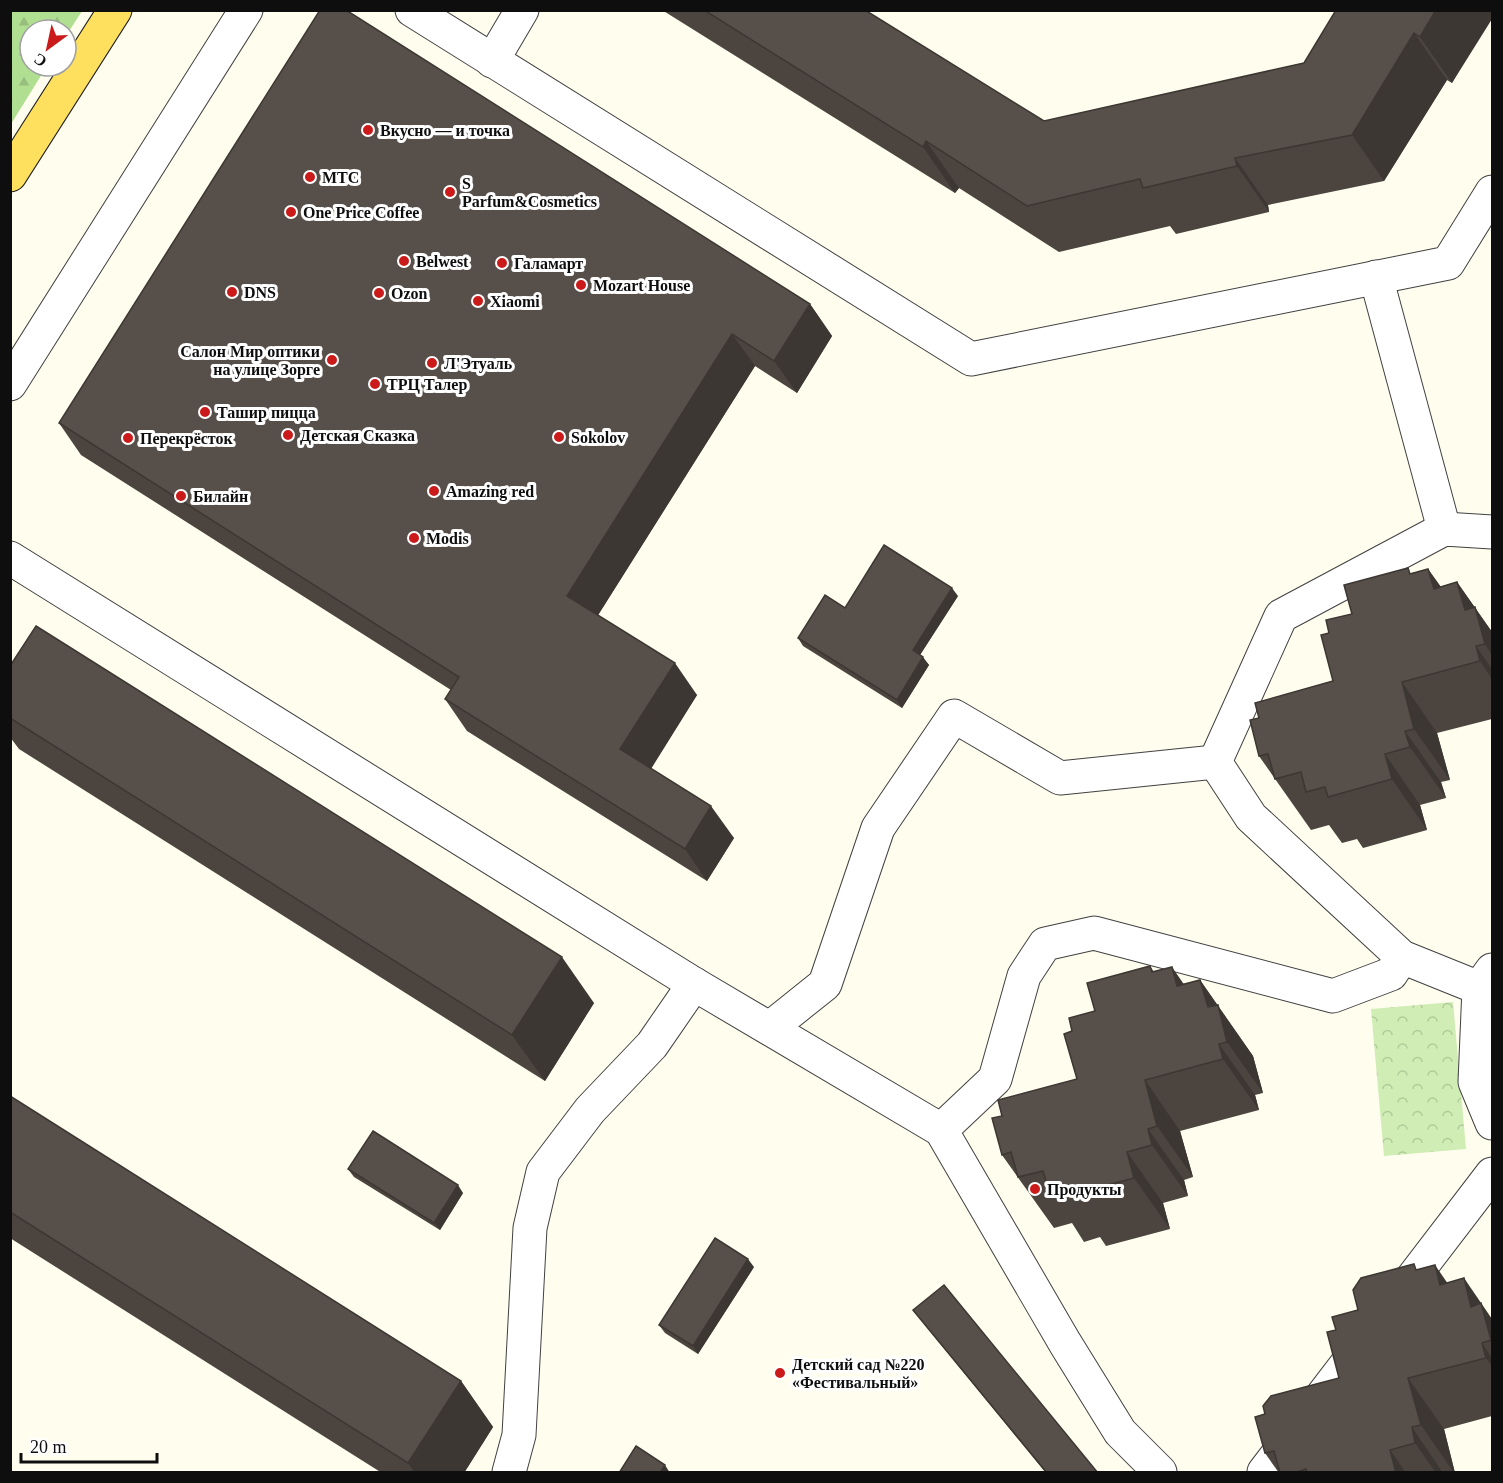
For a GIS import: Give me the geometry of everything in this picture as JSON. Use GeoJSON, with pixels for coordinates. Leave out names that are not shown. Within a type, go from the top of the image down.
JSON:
{"type":"FeatureCollection","features":[{"type":"Feature","properties":{"kind":"main road"},"geometry":{"type":"LineString","coordinates":[[10,175],[115,10]]}},
{"type":"Feature","properties":{"kind":"lane"},"geometry":{"type":"LineString","coordinates":[[10,384],[246,10]]}},
{"type":"Feature","properties":{"kind":"lane"},"geometry":{"type":"LineString","coordinates":[[412,10],[971,358],[1448,263],[1492,192]]}},
{"type":"Feature","properties":{"kind":"lane"},"geometry":{"type":"LineString","coordinates":[[492,61],[522,10]]}},
{"type":"Feature","properties":{"kind":"lane"},"geometry":{"type":"LineString","coordinates":[[1376,277],[1444,529]]}},
{"type":"Feature","properties":{"kind":"lane"},"geometry":{"type":"LineString","coordinates":[[1215,762],[1281,616],[1444,529],[1492,532]]}},
{"type":"Feature","properties":{"kind":"lane"},"geometry":{"type":"LineString","coordinates":[[10,558],[694,984],[941,1130],[1065,1343],[1120,1432],[1160,1473]]}},
{"type":"Feature","properties":{"kind":"lane"},"geometry":{"type":"LineString","coordinates":[[770,1028],[825,984],[878,828],[954,716],[1060,778],[1215,762]]}},
{"type":"Feature","properties":{"kind":"lane"},"geometry":{"type":"LineString","coordinates":[[1215,762],[1251,818],[1402,957],[1486,979],[1475,1082],[1492,1123]]}},
{"type":"Feature","properties":{"kind":"lane"},"geometry":{"type":"LineString","coordinates":[[941,1130],[995,1079],[1024,976],[1045,944],[1094,933],[1333,996],[1391,974],[1402,957]]}},
{"type":"Feature","properties":{"kind":"lane"},"geometry":{"type":"LineString","coordinates":[[509,1473],[519,1435],[530,1228],[543,1172],[590,1110],[652,1045],[694,984]]}},
{"type":"Feature","properties":{"kind":"lane"},"geometry":{"type":"LineString","coordinates":[[1264,1473],[1492,1174]]}},
{"type":"Feature","properties":{"kind":"green space"},"geometry":{"type":"Polygon","coordinates":[[[11,10],[82,11],[78,18],[18,18],[18,78],[40,78],[11,124],[11,10]]]}},
{"type":"Feature","properties":{"kind":"green space"},"geometry":{"type":"Polygon","coordinates":[[[1453,1002],[1466,1149],[1384,1156],[1371,1009],[1453,1002]]]}},
{"type":"Feature","properties":{"kind":"building","name":"ТРЦ Талер"},"geometry":{"type":"Polygon","coordinates":[[[320,10],[346,10],[810,304],[774,361],[732,334],[567,596],[675,663],[620,749],[711,806],[685,849],[445,699],[459,677],[59,423],[320,10]]]}},
{"type":"Feature","properties":{"kind":"building"},"geometry":{"type":"Polygon","coordinates":[[[704,10],[865,10],[1044,121],[1304,63],[1336,10],[1436,10],[1420,37],[1414,33],[1352,135],[1235,158],[1237,166],[1143,188],[1140,179],[1027,206],[926,141],[923,147],[704,10]]]}},
{"type":"Feature","properties":{"kind":"building"},"geometry":{"type":"Polygon","coordinates":[[[884,545],[952,588],[913,650],[923,657],[897,700],[798,638],[825,595],[845,608],[884,545]]]}},
{"type":"Feature","properties":{"kind":"building"},"geometry":{"type":"Polygon","coordinates":[[[1408,568],[1410,574],[1428,569],[1434,589],[1457,582],[1465,610],[1475,607],[1485,644],[1476,646],[1480,661],[1402,682],[1414,729],[1405,731],[1410,747],[1385,754],[1392,779],[1328,797],[1325,787],[1306,792],[1301,772],[1275,779],[1268,754],[1259,756],[1250,720],[1259,718],[1255,703],[1333,681],[1321,635],[1329,633],[1326,620],[1352,614],[1344,585],[1408,568]]]}},
{"type":"Feature","properties":{"kind":"building"},"geometry":{"type":"Polygon","coordinates":[[[36,626],[562,957],[512,1035],[10,718],[10,666],[36,626]]]}},
{"type":"Feature","properties":{"kind":"building"},"geometry":{"type":"Polygon","coordinates":[[[1150,966],[1152,972],[1172,967],[1177,986],[1200,980],[1208,1007],[1218,1005],[1227,1042],[1219,1044],[1223,1059],[1145,1080],[1157,1126],[1148,1129],[1152,1145],[1127,1152],[1134,1178],[1070,1195],[1068,1185],[1049,1191],[1043,1171],[1018,1177],[1011,1152],[1002,1155],[992,1118],[1002,1116],[998,1100],[1077,1079],[1064,1034],[1072,1031],[1069,1018],[1095,1011],[1087,983],[1150,966]]]}},
{"type":"Feature","properties":{"kind":"building"},"geometry":{"type":"Polygon","coordinates":[[[10,1096],[461,1381],[408,1463],[10,1212],[10,1096]]]}},
{"type":"Feature","properties":{"kind":"building"},"geometry":{"type":"Polygon","coordinates":[[[373,1131],[458,1185],[434,1223],[348,1169],[373,1131]]]}},
{"type":"Feature","properties":{"kind":"building"},"geometry":{"type":"Polygon","coordinates":[[[715,1238],[748,1259],[693,1346],[659,1325],[715,1238]]]}},
{"type":"Feature","properties":{"kind":"building"},"geometry":{"type":"Polygon","coordinates":[[[1414,1264],[1416,1270],[1435,1265],[1440,1285],[1464,1278],[1471,1307],[1481,1303],[1491,1340],[1482,1343],[1486,1358],[1408,1378],[1421,1425],[1412,1427],[1415,1443],[1390,1450],[1396,1473],[1307,1473],[1306,1469],[1294,1473],[1280,1473],[1274,1451],[1265,1453],[1255,1417],[1265,1414],[1263,1406],[1271,1396],[1339,1378],[1327,1332],[1336,1330],[1332,1317],[1358,1310],[1353,1290],[1361,1278],[1414,1264]]]}},
{"type":"Feature","properties":{"kind":"building"},"geometry":{"type":"Polygon","coordinates":[[[944,1285],[1098,1473],[1047,1473],[913,1310],[944,1285]]]}},
{"type":"Feature","properties":{"kind":"building"},"geometry":{"type":"Polygon","coordinates":[[[636,1446],[665,1465],[660,1473],[619,1473],[636,1446]]]}},
{"type":"Feature","properties":{"kind":"place","name":"Вкусно — и точка"},"geometry":{"type":"Point","coordinates":[368,130]}},
{"type":"Feature","properties":{"kind":"place","name":"МТС"},"geometry":{"type":"Point","coordinates":[310,177]}},
{"type":"Feature","properties":{"kind":"place","name":"S Parfum&Cosmetics"},"geometry":{"type":"Point","coordinates":[450,192]}},
{"type":"Feature","properties":{"kind":"place","name":"One Price Coffee"},"geometry":{"type":"Point","coordinates":[291,212]}},
{"type":"Feature","properties":{"kind":"place","name":"Belwest"},"geometry":{"type":"Point","coordinates":[404,261]}},
{"type":"Feature","properties":{"kind":"place","name":"Галамарт"},"geometry":{"type":"Point","coordinates":[502,263]}},
{"type":"Feature","properties":{"kind":"place","name":"Mozart House"},"geometry":{"type":"Point","coordinates":[581,285]}},
{"type":"Feature","properties":{"kind":"place","name":"DNS"},"geometry":{"type":"Point","coordinates":[232,292]}},
{"type":"Feature","properties":{"kind":"place","name":"Ozon"},"geometry":{"type":"Point","coordinates":[379,293]}},
{"type":"Feature","properties":{"kind":"place","name":"Xiaomi"},"geometry":{"type":"Point","coordinates":[478,301]}},
{"type":"Feature","properties":{"kind":"place","name":"Салон Мир оптики на улице Зорге"},"geometry":{"type":"Point","coordinates":[332,360]}},
{"type":"Feature","properties":{"kind":"place","name":"Л'Этуаль"},"geometry":{"type":"Point","coordinates":[432,363]}},
{"type":"Feature","properties":{"kind":"place","name":"ТРЦ Талер"},"geometry":{"type":"Point","coordinates":[375,384]}},
{"type":"Feature","properties":{"kind":"place","name":"Ташир пицца"},"geometry":{"type":"Point","coordinates":[205,412]}},
{"type":"Feature","properties":{"kind":"place","name":"Детская Сказка"},"geometry":{"type":"Point","coordinates":[288,435]}},
{"type":"Feature","properties":{"kind":"place","name":"Sokolov"},"geometry":{"type":"Point","coordinates":[559,437]}},
{"type":"Feature","properties":{"kind":"place","name":"Перекрёсток"},"geometry":{"type":"Point","coordinates":[128,438]}},
{"type":"Feature","properties":{"kind":"place","name":"Amazing red"},"geometry":{"type":"Point","coordinates":[434,491]}},
{"type":"Feature","properties":{"kind":"place","name":"Билайн"},"geometry":{"type":"Point","coordinates":[181,496]}},
{"type":"Feature","properties":{"kind":"place","name":"Modis"},"geometry":{"type":"Point","coordinates":[414,538]}},
{"type":"Feature","properties":{"kind":"place","name":"Продукты"},"geometry":{"type":"Point","coordinates":[1035,1189]}},
{"type":"Feature","properties":{"kind":"place","name":"Детский сад №220 «Фестивальный»"},"geometry":{"type":"Point","coordinates":[780,1373]}}]}
